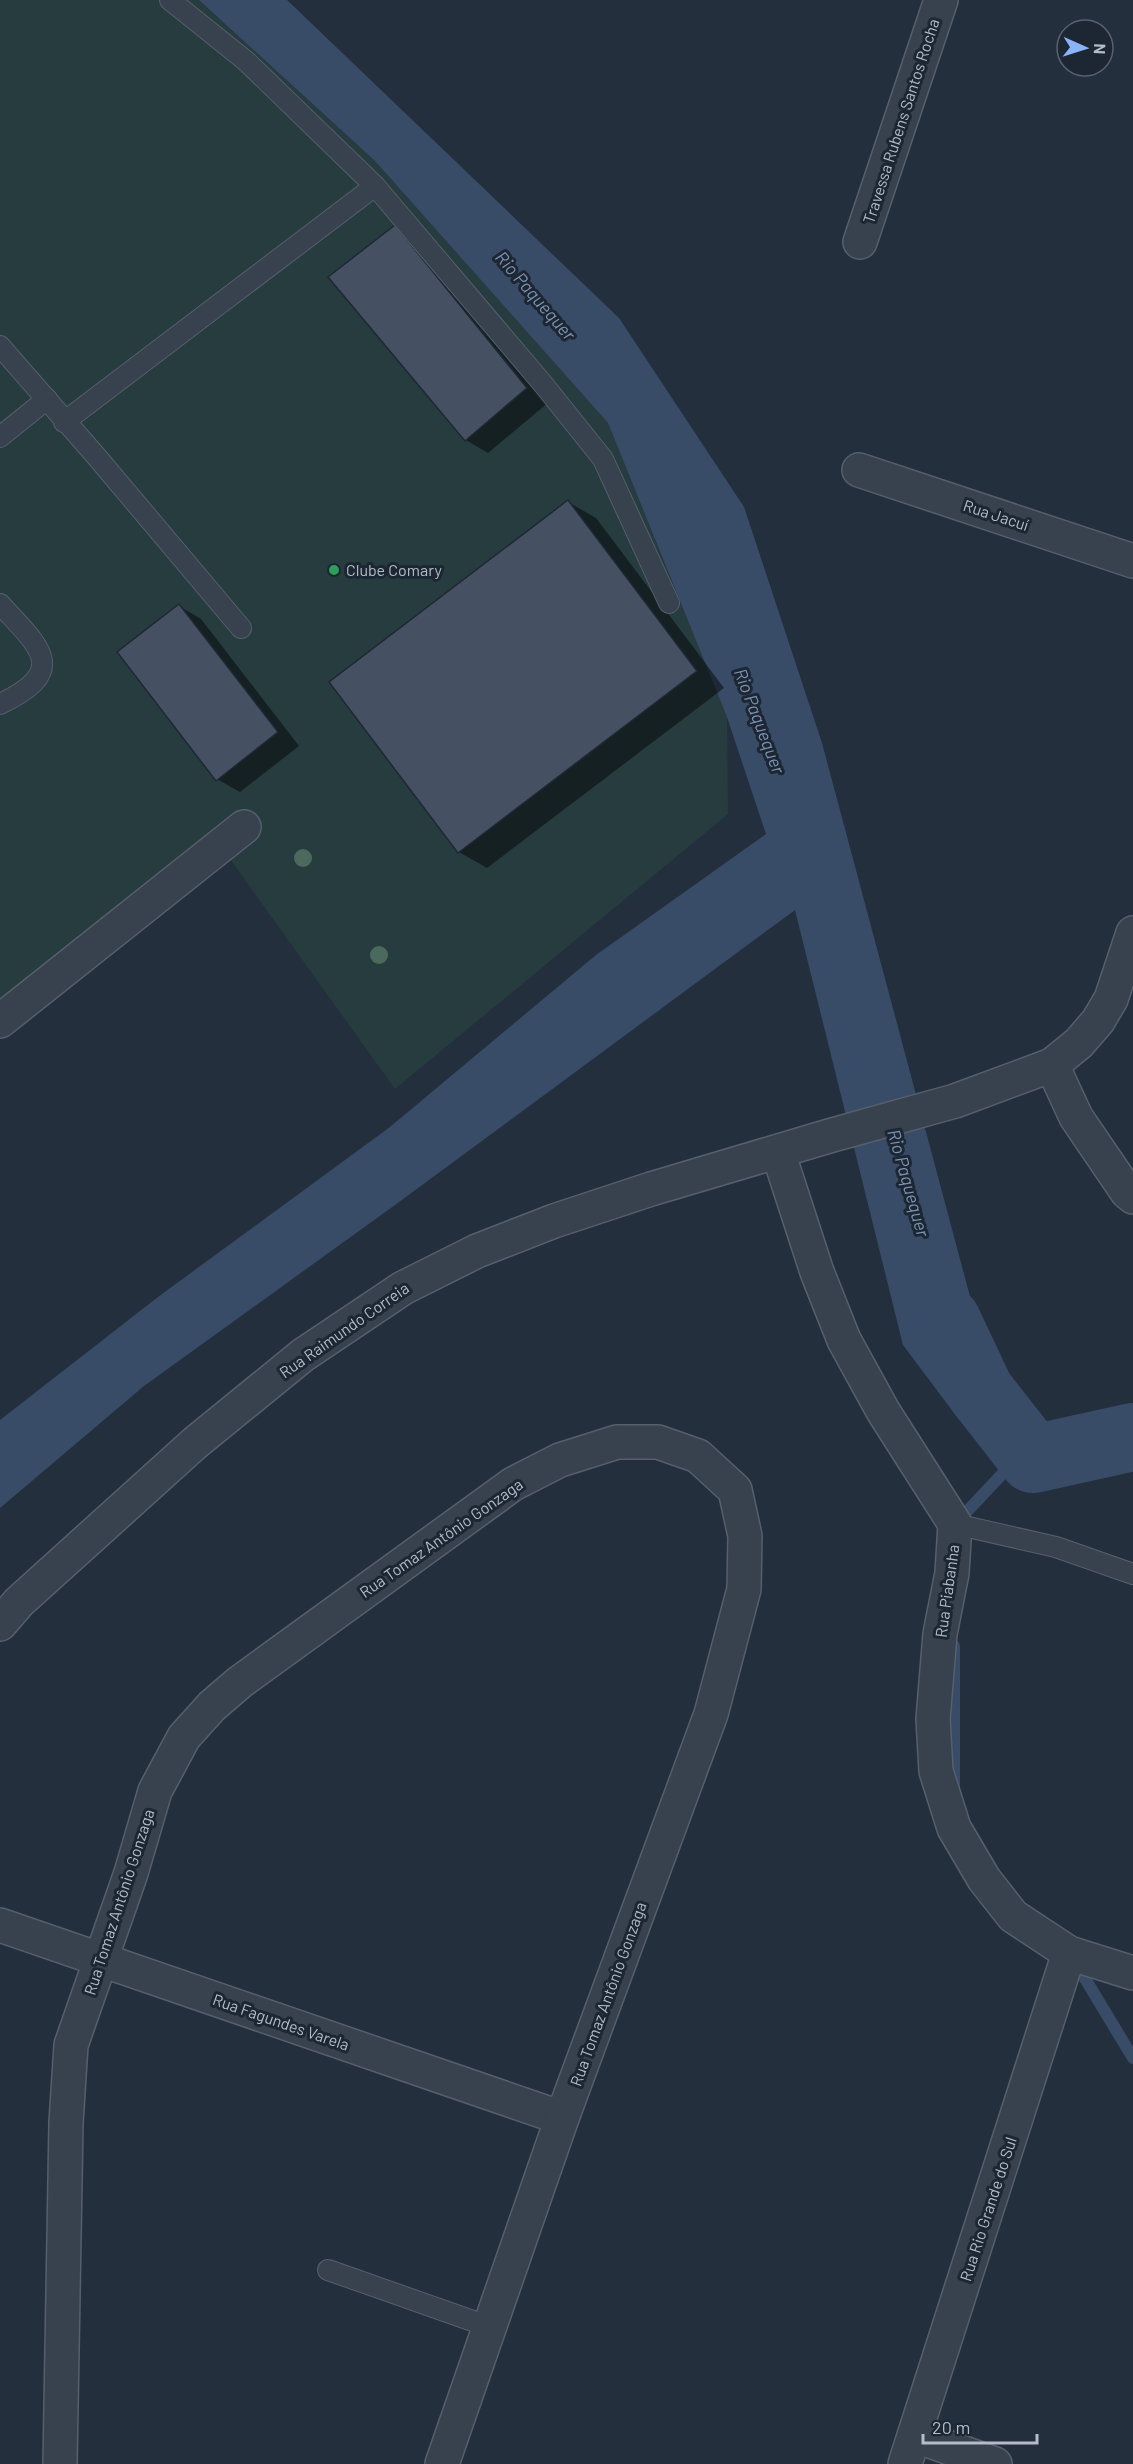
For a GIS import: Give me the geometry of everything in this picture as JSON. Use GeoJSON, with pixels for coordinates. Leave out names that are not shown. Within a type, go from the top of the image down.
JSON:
{"type":"FeatureCollection","features":[{"type":"Feature","properties":{"kind":"street","name":"Travessa Rubens Santos Rocha"},"geometry":{"type":"LineString","coordinates":[[860,242],[941,0]]}},
{"type":"Feature","properties":{"kind":"street","name":"Rua Jacuí"},"geometry":{"type":"LineString","coordinates":[[859,470],[1133,561]]}},
{"type":"Feature","properties":{"kind":"street"},"geometry":{"type":"LineString","coordinates":[[0,1021],[244,827]]}},
{"type":"Feature","properties":{"kind":"street","name":"Rua Raimundo Correia"},"geometry":{"type":"LineString","coordinates":[[0,1624],[45,1578],[195,1443],[303,1355],[403,1288],[477,1251],[554,1221],[651,1189],[955,1101],[1052,1065],[1079,1043],[1098,1021],[1111,999],[1133,933]]}},
{"type":"Feature","properties":{"kind":"street"},"geometry":{"type":"LineString","coordinates":[[1052,1065],[1076,1118],[1127,1192],[1133,1197]]}},
{"type":"Feature","properties":{"kind":"street","name":"Rua Piabanha"},"geometry":{"type":"LineString","coordinates":[[778,1152],[817,1272],[844,1340],[883,1411],[955,1524],[952,1573],[940,1634],[933,1719],[936,1771],[954,1828],[984,1879],[1013,1916],[1069,1953],[1133,1973]]}},
{"type":"Feature","properties":{"kind":"street","name":"Rua Tomaz Antônio Gonzaga"},"geometry":{"type":"LineString","coordinates":[[60,2464],[66,2123],[71,2045],[131,1873],[155,1791],[184,1737],[212,1706],[240,1682],[513,1484],[560,1460],[617,1442],[658,1443],[698,1456],[735,1490],[745,1536],[744,1589],[711,1714],[562,2118],[442,2464]]}},
{"type":"Feature","properties":{"kind":"street","name":"Rua Fagundes Varela"},"geometry":{"type":"LineString","coordinates":[[0,1925],[562,2118]]}},
{"type":"Feature","properties":{"kind":"street","name":"Rua Rio Grande do Sul"},"geometry":{"type":"LineString","coordinates":[[911,2450],[1069,1953]]}},
{"type":"Feature","properties":{"kind":"street"},"geometry":{"type":"LineString","coordinates":[[911,2450],[995,2464]]}},
{"type":"Feature","properties":{"kind":"lane"},"geometry":{"type":"LineString","coordinates":[[170,0],[208,28],[292,102],[375,186],[543,384],[603,459],[669,603]]}},
{"type":"Feature","properties":{"kind":"lane"},"geometry":{"type":"LineString","coordinates":[[64,422],[375,186]]}},
{"type":"Feature","properties":{"kind":"lane"},"geometry":{"type":"LineString","coordinates":[[0,346],[241,628]]}},
{"type":"Feature","properties":{"kind":"lane"},"geometry":{"type":"LineString","coordinates":[[0,437],[47,399]]}},
{"type":"Feature","properties":{"kind":"lane"},"geometry":{"type":"LineString","coordinates":[[0,604],[40,648],[43,664],[39,676],[30,685],[0,704]]}},
{"type":"Feature","properties":{"kind":"lane"},"geometry":{"type":"LineString","coordinates":[[955,1524],[1056,1547],[1133,1574]]}},
{"type":"Feature","properties":{"kind":"lane"},"geometry":{"type":"LineString","coordinates":[[328,2270],[489,2327]]}},
{"type":"Feature","properties":{"kind":"green space","name":"Clube Comary"},"geometry":{"type":"Polygon","coordinates":[[[0,0],[199,0],[375,161],[608,423],[727,717],[728,814],[395,1089],[222,848],[0,1023],[0,0]]]}},
{"type":"Feature","properties":{"kind":"water"},"geometry":{"type":"Polygon","coordinates":[[[199,0],[287,0],[619,318],[744,507],[822,743],[972,1304],[1015,1386],[960,1421],[903,1345],[795,910],[395,1205],[144,1386],[0,1508],[0,1420],[158,1297],[390,1127],[596,955],[766,834],[727,717],[608,423],[375,161],[199,0]]]}},
{"type":"Feature","properties":{"kind":"building"},"geometry":{"type":"Polygon","coordinates":[[[395,225],[527,388],[465,441],[328,277],[395,225]]]}},
{"type":"Feature","properties":{"kind":"building"},"geometry":{"type":"Polygon","coordinates":[[[568,500],[697,671],[458,853],[329,682],[568,500]]]}},
{"type":"Feature","properties":{"kind":"building"},"geometry":{"type":"Polygon","coordinates":[[[179,604],[278,732],[216,781],[117,652],[179,604]]]}},
{"type":"Feature","properties":{"kind":"waterway","name":"Rio Paquequer"},"geometry":{"type":"LineString","coordinates":[[947,1321],[980,1391],[1033,1459],[1133,1437]]}},
{"type":"Feature","properties":{"kind":"waterway"},"geometry":{"type":"LineString","coordinates":[[955,1524],[1007,1469],[1033,1459]]}},
{"type":"Feature","properties":{"kind":"waterway"},"geometry":{"type":"LineString","coordinates":[[954,1646],[954,1787]]}},
{"type":"Feature","properties":{"kind":"waterway"},"geometry":{"type":"LineString","coordinates":[[1075,1962],[1133,2058]]}},
{"type":"Feature","properties":{"kind":"place","name":"Clube Comary"},"geometry":{"type":"Point","coordinates":[334,570]}}]}
